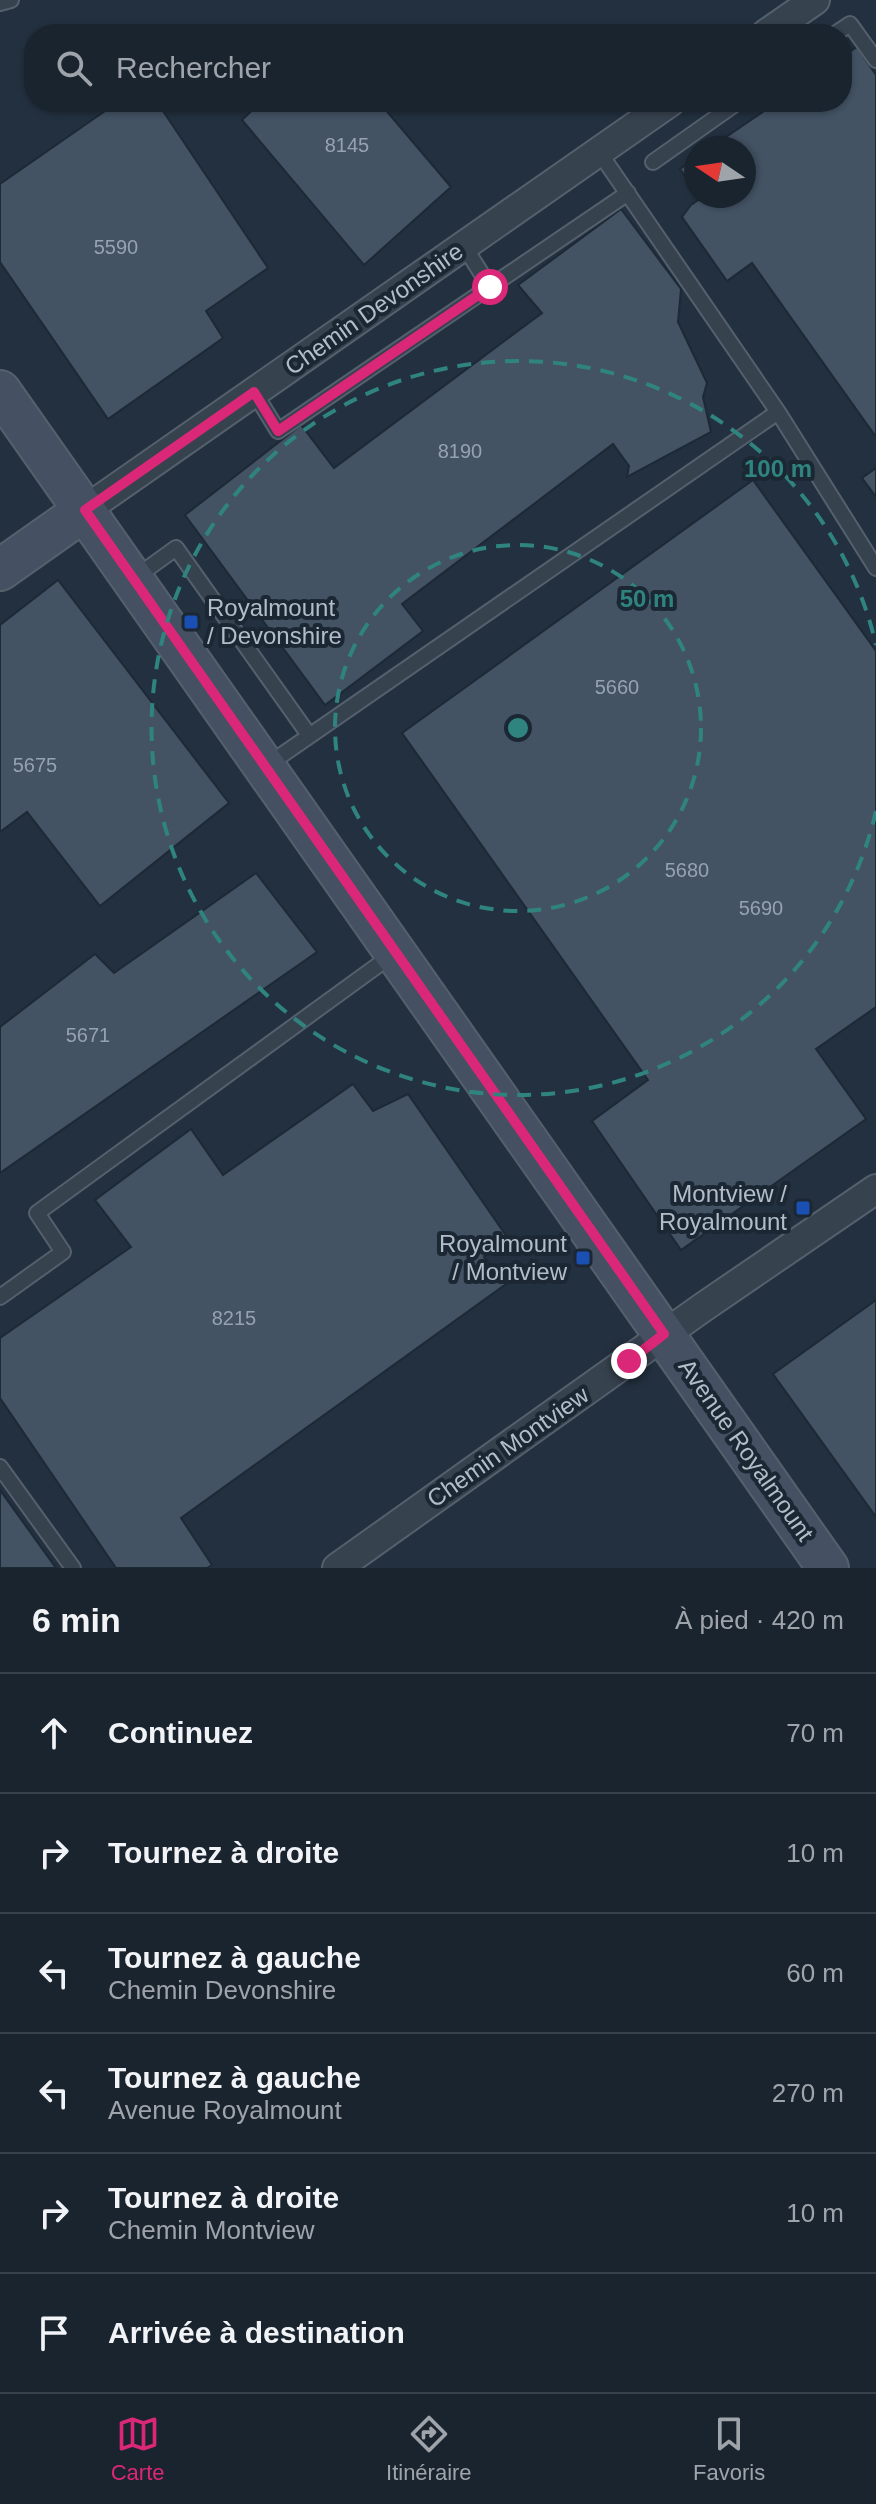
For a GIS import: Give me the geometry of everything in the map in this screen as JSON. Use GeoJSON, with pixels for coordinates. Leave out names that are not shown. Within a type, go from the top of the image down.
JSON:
{"type":"FeatureCollection","features":[{"type":"Feature","properties":{"kind":"street"},"geometry":{"type":"LineString","coordinates":[[780,24],[815,0]]}},
{"type":"Feature","properties":{"kind":"street","name":"Chemin Devonshire"},"geometry":{"type":"LineString","coordinates":[[0,570],[656,112]]}},
{"type":"Feature","properties":{"kind":"street","name":"Avenue Royalmount"},"geometry":{"type":"LineString","coordinates":[[0,391],[828,1568]]}},
{"type":"Feature","properties":{"kind":"street","name":"Chemin Montview"},"geometry":{"type":"LineString","coordinates":[[337,1568],[664,1334],[876,1189]]}},
{"type":"Feature","properties":{"kind":"lane"},"geometry":{"type":"LineString","coordinates":[[0,3],[11,0]]}},
{"type":"Feature","properties":{"kind":"lane"},"geometry":{"type":"LineString","coordinates":[[852,27],[876,60]]}},
{"type":"Feature","properties":{"kind":"lane"},"geometry":{"type":"LineString","coordinates":[[653,162],[724,112]]}},
{"type":"Feature","properties":{"kind":"lane"},"geometry":{"type":"LineString","coordinates":[[599,152],[778,412],[876,568]]}},
{"type":"Feature","properties":{"kind":"lane"},"geometry":{"type":"LineString","coordinates":[[254,392],[278,431],[628,193]]}},
{"type":"Feature","properties":{"kind":"lane"},"geometry":{"type":"LineString","coordinates":[[464,246],[490,287]]}},
{"type":"Feature","properties":{"kind":"lane"},"geometry":{"type":"LineString","coordinates":[[266,766],[778,412]]}},
{"type":"Feature","properties":{"kind":"lane"},"geometry":{"type":"LineString","coordinates":[[134,579],[176,548],[309,735]]}},
{"type":"Feature","properties":{"kind":"lane"},"geometry":{"type":"LineString","coordinates":[[0,1297],[63,1252],[37,1213],[396,953]]}},
{"type":"Feature","properties":{"kind":"lane"},"geometry":{"type":"LineString","coordinates":[[0,1467],[73,1568]]}},
{"type":"Feature","properties":{"kind":"building"},"geometry":{"type":"Polygon","coordinates":[[[857,47],[876,75],[876,437],[752,263],[727,281],[682,217],[689,208],[756,208],[756,136],[727,136],[762,112],[852,112],[852,50],[857,47]]]}},
{"type":"Feature","properties":{"kind":"building"},"geometry":{"type":"Polygon","coordinates":[[[104,112],[164,112],[268,268],[206,311],[223,338],[108,419],[0,262],[0,184],[104,112]]]}},
{"type":"Feature","properties":{"kind":"building"},"geometry":{"type":"Polygon","coordinates":[[[250,112],[387,112],[451,187],[364,265],[242,120],[250,112]]]}},
{"type":"Feature","properties":{"kind":"building"},"geometry":{"type":"Polygon","coordinates":[[[621,209],[681,289],[678,322],[707,383],[703,397],[711,432],[627,477],[629,466],[613,444],[402,604],[423,631],[325,705],[185,515],[301,425],[334,468],[542,313],[518,285],[621,209]]]}},
{"type":"Feature","properties":{"kind":"building"},"geometry":{"type":"Polygon","coordinates":[[[876,468],[876,497],[862,478],[876,468]]]}},
{"type":"Feature","properties":{"kind":"building"},"geometry":{"type":"Polygon","coordinates":[[[753,480],[876,651],[876,1007],[816,1049],[866,1119],[681,1250],[592,1121],[648,1080],[402,733],[753,480]]]}},
{"type":"Feature","properties":{"kind":"building"},"geometry":{"type":"Polygon","coordinates":[[[58,580],[229,803],[100,906],[27,812],[0,832],[0,625],[58,580]]]}},
{"type":"Feature","properties":{"kind":"building"},"geometry":{"type":"Polygon","coordinates":[[[256,873],[317,952],[0,1173],[0,1027],[95,954],[114,973],[256,873]]]}},
{"type":"Feature","properties":{"kind":"building"},"geometry":{"type":"Polygon","coordinates":[[[353,1084],[373,1111],[408,1094],[507,1237],[484,1257],[506,1284],[181,1518],[212,1565],[207,1568],[116,1568],[0,1398],[0,1338],[131,1247],[95,1200],[191,1129],[223,1175],[353,1084]]]}},
{"type":"Feature","properties":{"kind":"building"},"geometry":{"type":"Polygon","coordinates":[[[876,1300],[876,1517],[773,1374],[876,1300]]]}},
{"type":"Feature","properties":{"kind":"building"},"geometry":{"type":"Polygon","coordinates":[[[0,1490],[56,1568],[0,1568],[0,1490]]]}},
{"type":"Feature","properties":{"kind":"place","name":"Royalmount / Devonshire"},"geometry":{"type":"Point","coordinates":[191,622]}},
{"type":"Feature","properties":{"kind":"place","name":"Montview / Royalmount"},"geometry":{"type":"Point","coordinates":[803,1208]}},
{"type":"Feature","properties":{"kind":"place","name":"Royalmount / Montview"},"geometry":{"type":"Point","coordinates":[583,1258]}},
{"type":"Feature","properties":{"kind":"route"},"geometry":{"type":"LineString","coordinates":[[490,287],[278,431],[254,392],[85,510],[664,1334],[629,1361]]}}]}
